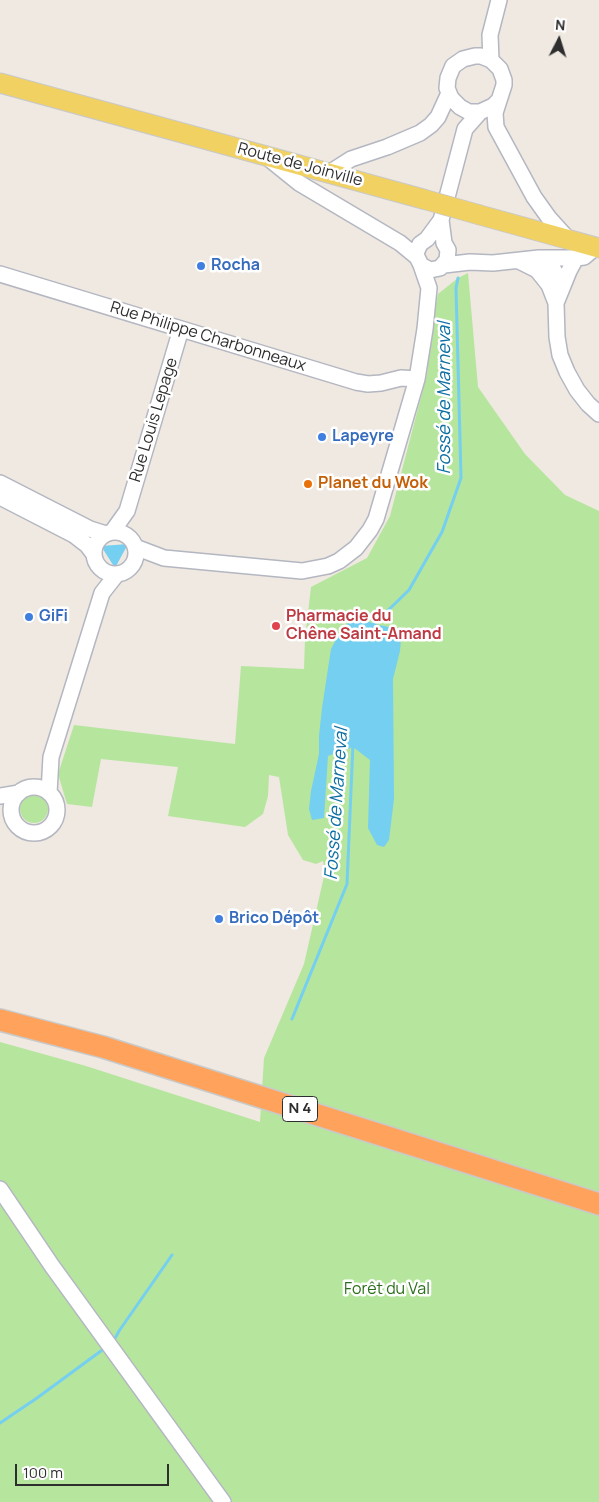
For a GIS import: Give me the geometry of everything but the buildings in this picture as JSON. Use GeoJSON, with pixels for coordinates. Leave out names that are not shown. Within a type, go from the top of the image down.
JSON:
{"type":"FeatureCollection","features":[{"type":"Feature","properties":{"kind":"highway","name":"N 4"},"geometry":{"type":"LineString","coordinates":[[0,1011],[191,1065],[599,1195]]}},
{"type":"Feature","properties":{"kind":"highway","name":"N 4"},"geometry":{"type":"LineString","coordinates":[[0,1020],[104,1047],[599,1204]]}},
{"type":"Feature","properties":{"kind":"main road","name":"Route de Joinville"},"geometry":{"type":"LineString","coordinates":[[0,83],[597,247]]}},
{"type":"Feature","properties":{"kind":"street"},"geometry":{"type":"LineString","coordinates":[[491,60],[490,35],[499,0]]}},
{"type":"Feature","properties":{"kind":"street"},"geometry":{"type":"LineString","coordinates":[[475,56],[490,35]]}},
{"type":"Feature","properties":{"kind":"street"},"geometry":{"type":"LineString","coordinates":[[329,173],[351,159],[420,133],[431,125],[438,117],[448,93],[448,78],[453,66],[463,59],[480,56],[491,60],[500,69],[504,80],[495,120],[501,138],[534,197],[549,218],[568,239]]}},
{"type":"Feature","properties":{"kind":"street"},"geometry":{"type":"LineString","coordinates":[[448,93],[460,108],[470,112],[480,112]]}},
{"type":"Feature","properties":{"kind":"street"},"geometry":{"type":"LineString","coordinates":[[133,564],[164,558],[302,571],[315,570],[328,566],[349,555],[363,540],[376,519],[417,379],[425,328],[428,288],[444,256],[441,220],[465,129],[480,112],[493,106],[498,101]]}},
{"type":"Feature","properties":{"kind":"street"},"geometry":{"type":"LineString","coordinates":[[460,108],[465,129]]}},
{"type":"Feature","properties":{"kind":"street"},"geometry":{"type":"LineString","coordinates":[[264,155],[299,183],[400,243],[430,270],[444,256]]}},
{"type":"Feature","properties":{"kind":"street"},"geometry":{"type":"LineString","coordinates":[[428,288],[416,253],[420,244],[427,239],[441,220]]}},
{"type":"Feature","properties":{"kind":"street"},"geometry":{"type":"LineString","coordinates":[[427,239],[439,240],[444,256]]}},
{"type":"Feature","properties":{"kind":"street"},"geometry":{"type":"LineString","coordinates":[[444,256],[470,262],[493,263],[539,258],[584,257],[597,247]]}},
{"type":"Feature","properties":{"kind":"street"},"geometry":{"type":"LineString","coordinates":[[539,258],[548,264],[557,275],[559,297],[557,337],[560,355],[577,390],[599,414]]}},
{"type":"Feature","properties":{"kind":"street"},"geometry":{"type":"LineString","coordinates":[[559,297],[576,258]]}},
{"type":"Feature","properties":{"kind":"street"},"geometry":{"type":"LineString","coordinates":[[519,261],[537,270],[559,297]]}},
{"type":"Feature","properties":{"kind":"street","name":"Rue Philippe Charbonneaux"},"geometry":{"type":"LineString","coordinates":[[0,274],[356,382],[368,384],[401,378],[417,379]]}},
{"type":"Feature","properties":{"kind":"street","name":"Rue Louis Lepage"},"geometry":{"type":"LineString","coordinates":[[109,533],[127,511],[182,329]]}},
{"type":"Feature","properties":{"kind":"street"},"geometry":{"type":"LineString","coordinates":[[0,483],[84,527],[109,533],[121,533],[132,542],[164,558]]}},
{"type":"Feature","properties":{"kind":"street"},"geometry":{"type":"LineString","coordinates":[[0,497],[74,535],[94,553]]}},
{"type":"Feature","properties":{"kind":"street","name":"Rue Louis Lepage"},"geometry":{"type":"LineString","coordinates":[[127,511],[132,542]]}},
{"type":"Feature","properties":{"kind":"street"},"geometry":{"type":"LineString","coordinates":[[109,533],[97,542],[94,553],[96,564],[111,574],[126,571],[133,564],[136,556],[132,542]]}},
{"type":"Feature","properties":{"kind":"street"},"geometry":{"type":"LineString","coordinates":[[100,568],[102,593]]}},
{"type":"Feature","properties":{"kind":"street"},"geometry":{"type":"LineString","coordinates":[[49,794],[51,757],[102,593],[117,574]]}},
{"type":"Feature","properties":{"kind":"street"},"geometry":{"type":"LineString","coordinates":[[0,796],[24,790],[40,788],[49,794],[56,805],[56,812],[52,824],[47,828],[36,833],[25,831],[6,815],[11,812],[14,799],[24,790],[51,757]]}},
{"type":"Feature","properties":{"kind":"street"},"geometry":{"type":"LineString","coordinates":[[0,1189],[52,1266],[223,1502]]}},
{"type":"Feature","properties":{"kind":"green space","name":"Forêt du Val"},"geometry":{"type":"Polygon","coordinates":[[[468,273],[478,387],[525,454],[565,495],[599,511],[599,1502],[0,1502],[0,1042],[86,1066],[260,1122],[264,1058],[304,964],[325,872],[323,861],[316,864],[303,860],[288,835],[279,777],[269,775],[268,796],[263,814],[245,827],[168,816],[178,767],[101,759],[92,807],[67,804],[58,774],[74,725],[235,744],[241,666],[304,669],[305,639],[311,587],[367,558],[390,516],[427,374],[432,322],[438,294],[458,278],[468,273]]]}},
{"type":"Feature","properties":{"kind":"green space"},"geometry":{"type":"Polygon","coordinates":[[[34,795],[44,799],[48,809],[44,819],[34,823],[24,819],[20,809],[24,799],[34,795]]]}},
{"type":"Feature","properties":{"kind":"water"},"geometry":{"type":"Polygon","coordinates":[[[128,544],[115,568],[101,546],[128,544]]]}},
{"type":"Feature","properties":{"kind":"water"},"geometry":{"type":"Polygon","coordinates":[[[359,617],[374,624],[389,627],[401,639],[393,679],[394,799],[389,840],[384,847],[377,845],[368,828],[370,760],[353,747],[328,756],[324,818],[312,820],[309,809],[319,754],[322,708],[331,649],[342,628],[359,617]]]}},
{"type":"Feature","properties":{"kind":"waterway","name":"Fossé de Marneval"},"geometry":{"type":"LineString","coordinates":[[373,626],[409,590],[442,532],[461,478],[456,288],[458,278]]}},
{"type":"Feature","properties":{"kind":"waterway","name":"Fossé de Marneval"},"geometry":{"type":"LineString","coordinates":[[292,1019],[347,884],[353,743]]}},
{"type":"Feature","properties":{"kind":"waterway","name":"Fossé de Marneval"},"geometry":{"type":"LineString","coordinates":[[114,1340],[172,1255]]}},
{"type":"Feature","properties":{"kind":"waterway","name":"Fossé de Marneval"},"geometry":{"type":"LineString","coordinates":[[0,1423],[105,1348]]}},
{"type":"Feature","properties":{"kind":"place","name":"Rocha"},"geometry":{"type":"Point","coordinates":[201,266]}},
{"type":"Feature","properties":{"kind":"place","name":"Lapeyre"},"geometry":{"type":"Point","coordinates":[322,437]}},
{"type":"Feature","properties":{"kind":"place","name":"Planet du Wok"},"geometry":{"type":"Point","coordinates":[308,484]}},
{"type":"Feature","properties":{"kind":"place","name":"GiFi"},"geometry":{"type":"Point","coordinates":[29,617]}},
{"type":"Feature","properties":{"kind":"place","name":"Pharmacie du Chêne Saint-Amand"},"geometry":{"type":"Point","coordinates":[276,626]}},
{"type":"Feature","properties":{"kind":"place","name":"Brico Dépôt"},"geometry":{"type":"Point","coordinates":[219,919]}}]}
